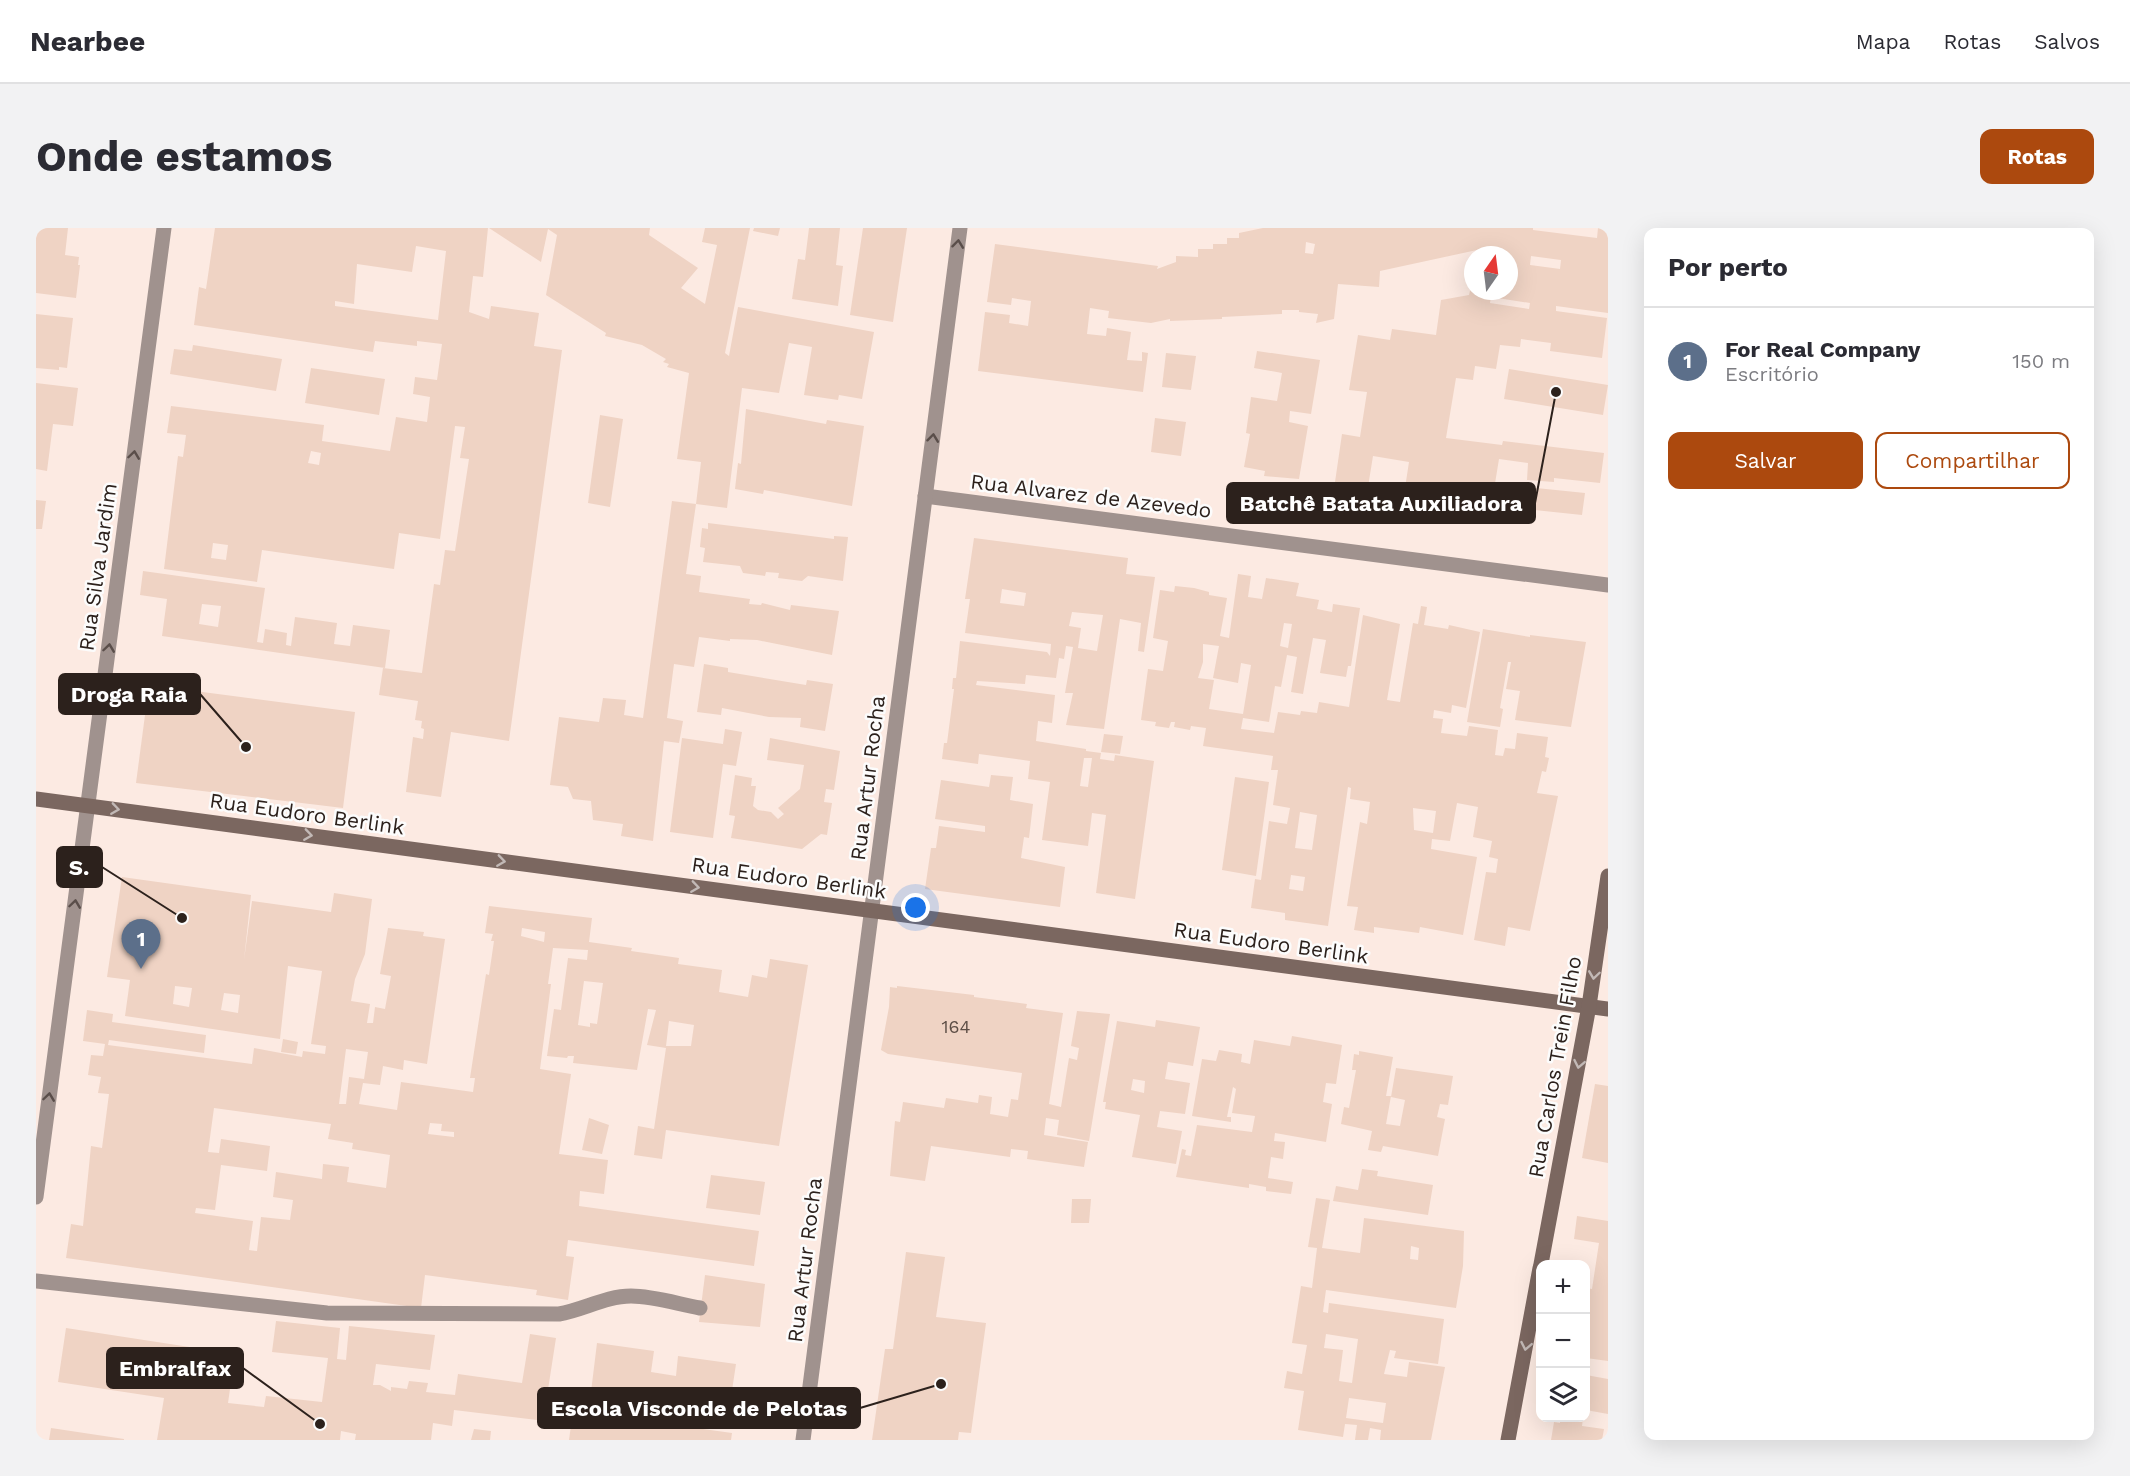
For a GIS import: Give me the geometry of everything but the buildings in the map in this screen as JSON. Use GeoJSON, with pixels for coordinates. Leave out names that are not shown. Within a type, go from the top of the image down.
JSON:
{"type":"FeatureCollection","features":[{"type":"Feature","properties":{"kind":"street","name":"Rua Silva Jardim"},"geometry":{"type":"LineString","coordinates":[[36,1197],[164,228]]}},
{"type":"Feature","properties":{"kind":"street","name":"Rua Artur Rocha"},"geometry":{"type":"LineString","coordinates":[[803,1440],[960,228]]}},
{"type":"Feature","properties":{"kind":"street","name":"Rua Alvarez de Azevedo"},"geometry":{"type":"LineString","coordinates":[[926,496],[1608,585]]}},
{"type":"Feature","properties":{"kind":"street","name":"Rua Eudoro Berlink"},"geometry":{"type":"LineString","coordinates":[[36,799],[1608,1009]]}},
{"type":"Feature","properties":{"kind":"street","name":"Rua Carlos Trein Filho"},"geometry":{"type":"LineString","coordinates":[[1542,1260],[1589,1006],[1608,876]]}},
{"type":"Feature","properties":{"kind":"street"},"geometry":{"type":"LineString","coordinates":[[36,1281],[327,1313],[559,1314],[584,1310],[608,1299],[632,1296],[700,1308]]}},
{"type":"Feature","properties":{"kind":"street","name":"Rua Carlos Trein Filho"},"geometry":{"type":"LineString","coordinates":[[1508,1440],[1536,1292]]}},
{"type":"Feature","properties":{"kind":"place","name":"Batchê Batata Auxiliadora"},"geometry":{"type":"Point","coordinates":[1556,392]}},
{"type":"Feature","properties":{"kind":"place","name":"Droga Raia"},"geometry":{"type":"Point","coordinates":[246,747]}},
{"type":"Feature","properties":{"kind":"place","name":"S."},"geometry":{"type":"Point","coordinates":[182,918]}},
{"type":"Feature","properties":{"kind":"place","name":"For Real Company"},"geometry":{"type":"Point","coordinates":[141,969]}},
{"type":"Feature","properties":{"kind":"place","name":"Escola Visconde de Pelotas"},"geometry":{"type":"Point","coordinates":[941,1384]}},
{"type":"Feature","properties":{"kind":"place","name":"Embralfax"},"geometry":{"type":"Point","coordinates":[320,1424]}}]}
